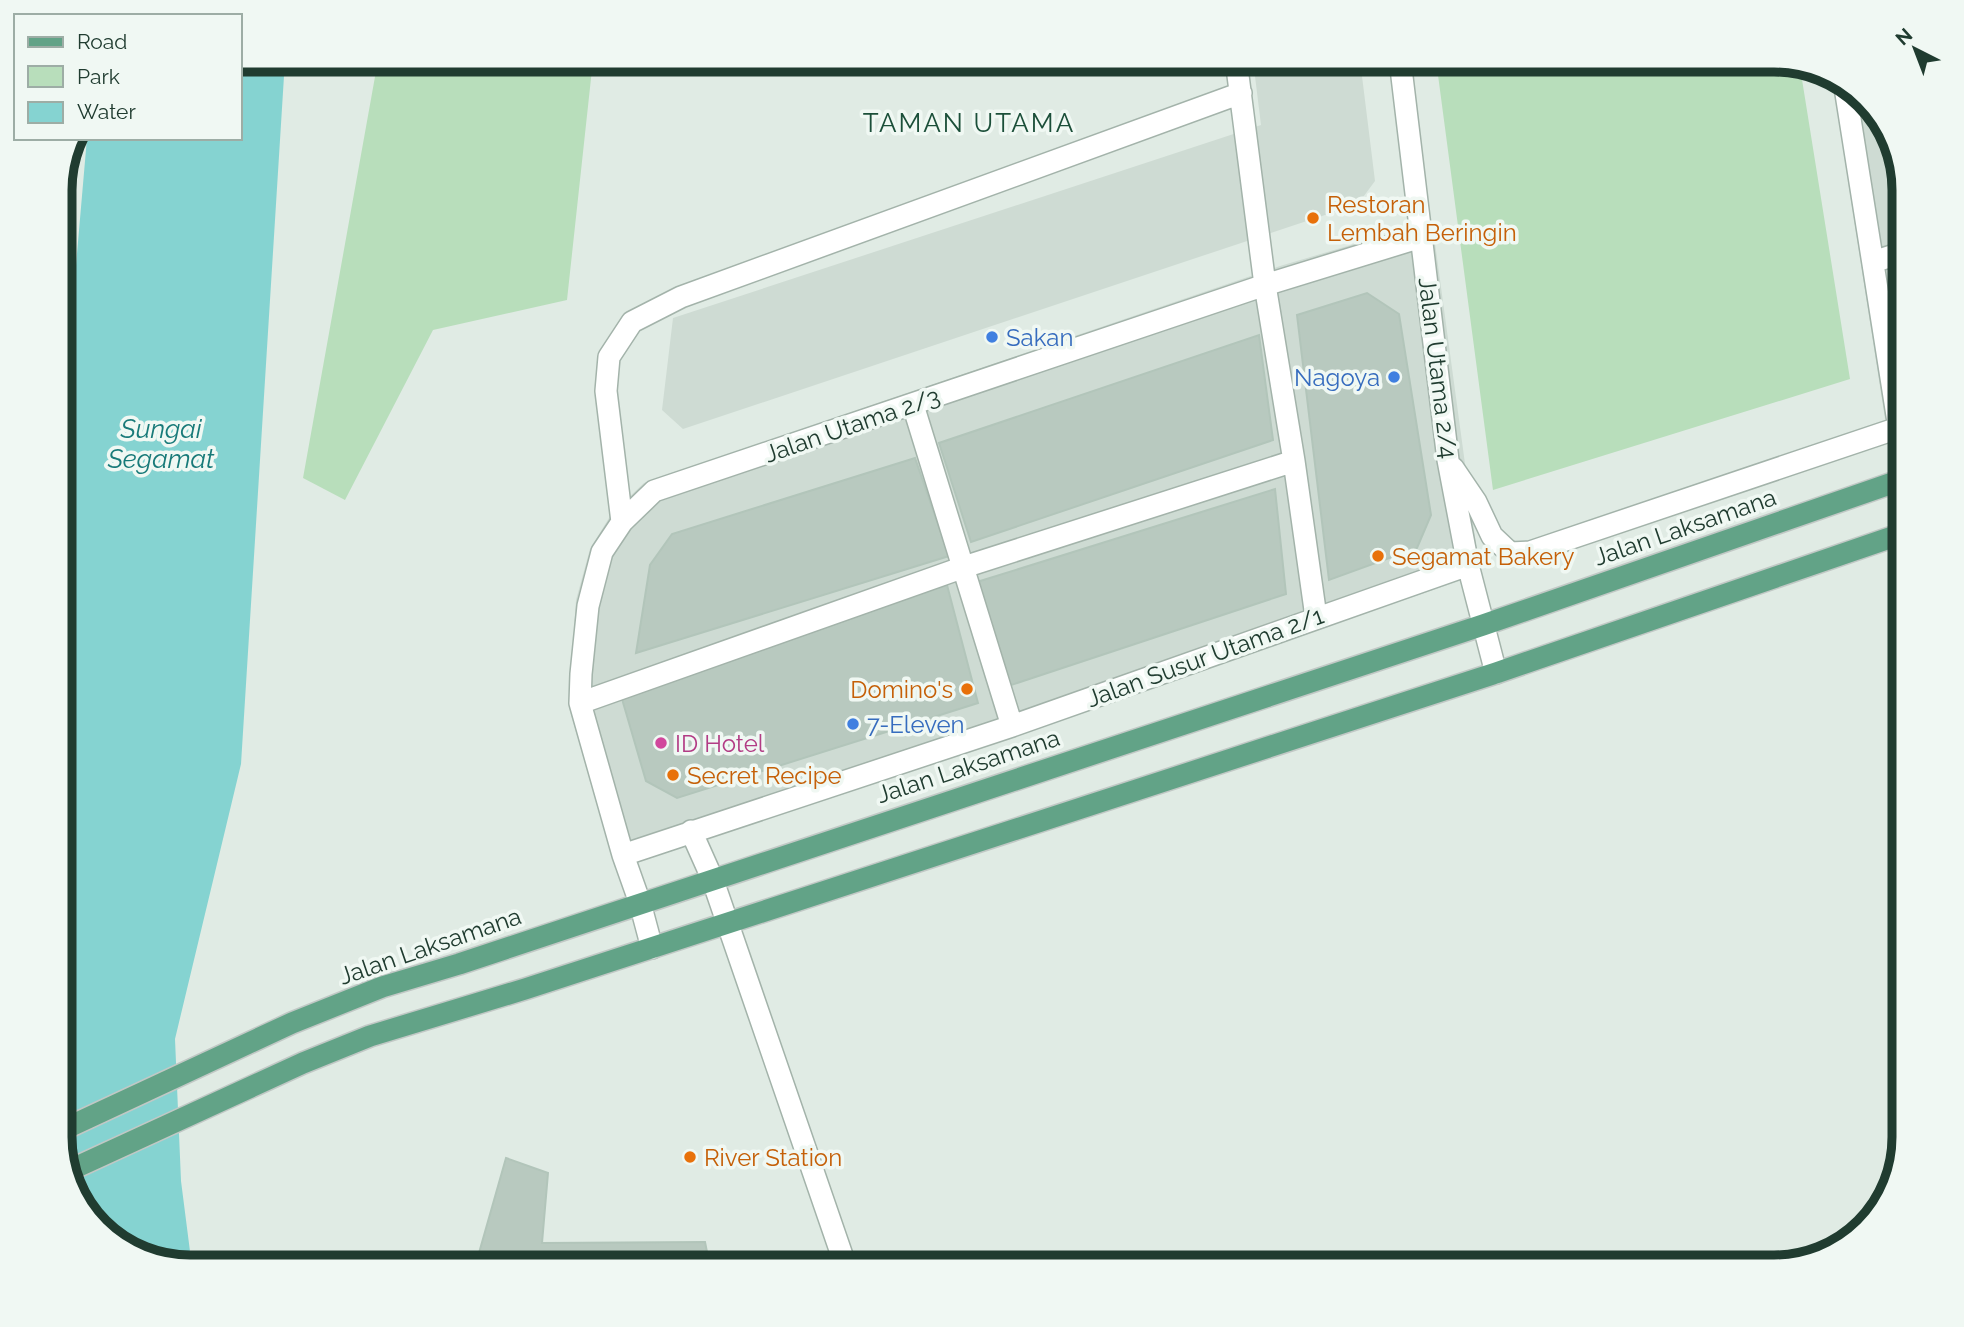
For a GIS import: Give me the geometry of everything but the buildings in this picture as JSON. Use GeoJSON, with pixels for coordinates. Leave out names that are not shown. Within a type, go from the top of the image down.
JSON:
{"type":"FeatureCollection","features":[{"type":"Feature","properties":{"kind":"main road","name":"Jalan Laksamana"},"geometry":{"type":"LineString","coordinates":[[72,1125],[292,1023],[382,987],[459,964],[712,878],[1483,625],[1892,483]]}},
{"type":"Feature","properties":{"kind":"main road"},"geometry":{"type":"LineString","coordinates":[[76,1167],[303,1063],[370,1036],[727,924],[1496,673],[1892,537]]}},
{"type":"Feature","properties":{"kind":"street"},"geometry":{"type":"LineString","coordinates":[[1238,72],[1265,285],[1317,617]]}},
{"type":"Feature","properties":{"kind":"street","name":"Jalan Utama 2/4"},"geometry":{"type":"LineString","coordinates":[[1401,72],[1448,460],[1468,565],[1496,673]]}},
{"type":"Feature","properties":{"kind":"street"},"geometry":{"type":"LineString","coordinates":[[622,522],[606,391],[609,357],[632,322],[681,297],[1241,93]]}},
{"type":"Feature","properties":{"kind":"street"},"geometry":{"type":"LineString","coordinates":[[1846,97],[1892,372]]}},
{"type":"Feature","properties":{"kind":"street","name":"Jalan Utama 2/3"},"geometry":{"type":"LineString","coordinates":[[652,948],[580,703],[580,674],[588,606],[603,552],[622,522],[654,491],[1265,285],[1422,237]]}},
{"type":"Feature","properties":{"kind":"street"},"geometry":{"type":"LineString","coordinates":[[1872,262],[1892,256]]}},
{"type":"Feature","properties":{"kind":"street"},"geometry":{"type":"LineString","coordinates":[[913,405],[1012,726]]}},
{"type":"Feature","properties":{"kind":"street"},"geometry":{"type":"LineString","coordinates":[[1448,460],[1476,502],[1492,536],[1510,553],[1530,552],[1892,436]]}},
{"type":"Feature","properties":{"kind":"street"},"geometry":{"type":"LineString","coordinates":[[580,703],[964,567],[1294,461]]}},
{"type":"Feature","properties":{"kind":"street","name":"Jalan Susur Utama 2/1"},"geometry":{"type":"LineString","coordinates":[[623,855],[1012,726],[1468,565]]}},
{"type":"Feature","properties":{"kind":"street"},"geometry":{"type":"LineString","coordinates":[[691,831],[712,878],[842,1255]]}},
{"type":"Feature","properties":{"kind":"shaded area"},"geometry":{"type":"Polygon","coordinates":[[[1254,72],[1361,72],[1375,181],[1358,204],[683,429],[662,410],[673,318],[1261,125],[1254,72]]]}},
{"type":"Feature","properties":{"kind":"shaded area"},"geometry":{"type":"Polygon","coordinates":[[[1834,88],[1858,106],[1868,118],[1883,145],[1891,175],[1892,416],[1885,419],[1834,88]]]}},
{"type":"Feature","properties":{"kind":"shaded area"},"geometry":{"type":"Polygon","coordinates":[[[1432,221],[1480,574],[615,868],[569,707],[576,600],[590,549],[612,513],[644,483],[1280,266],[1432,221]]]}},
{"type":"Feature","properties":{"kind":"green space"},"geometry":{"type":"Polygon","coordinates":[[[376,72],[592,72],[567,300],[433,330],[345,500],[303,478],[376,72]]]}},
{"type":"Feature","properties":{"kind":"green space"},"geometry":{"type":"Polygon","coordinates":[[[1438,72],[1774,72],[1801,75],[1850,379],[1493,490],[1438,72]]]}},
{"type":"Feature","properties":{"kind":"water","name":"Sungai Segamat"},"geometry":{"type":"Polygon","coordinates":[[[242,72],[284,72],[241,764],[175,1039],[181,1181],[190,1255],[152,1249],[124,1235],[106,1221],[81,1182],[72,1145],[72,311],[87,140],[242,140],[242,72]]]}},
{"type":"Feature","properties":{"kind":"place","name":"Restoran Lembah Beringin"},"geometry":{"type":"Point","coordinates":[1313,218]}},
{"type":"Feature","properties":{"kind":"place","name":"Sakan"},"geometry":{"type":"Point","coordinates":[992,337]}},
{"type":"Feature","properties":{"kind":"place","name":"Nagoya"},"geometry":{"type":"Point","coordinates":[1394,377]}},
{"type":"Feature","properties":{"kind":"place","name":"Segamat Bakery"},"geometry":{"type":"Point","coordinates":[1378,556]}},
{"type":"Feature","properties":{"kind":"place","name":"Domino's"},"geometry":{"type":"Point","coordinates":[967,689]}},
{"type":"Feature","properties":{"kind":"place","name":"7-Eleven"},"geometry":{"type":"Point","coordinates":[853,724]}},
{"type":"Feature","properties":{"kind":"place","name":"ID Hotel"},"geometry":{"type":"Point","coordinates":[661,743]}},
{"type":"Feature","properties":{"kind":"place","name":"Secret Recipe"},"geometry":{"type":"Point","coordinates":[673,775]}},
{"type":"Feature","properties":{"kind":"place","name":"River Station"},"geometry":{"type":"Point","coordinates":[690,1157]}},
{"type":"Feature","properties":{"kind":"district","name":"TAMAN UTAMA"},"geometry":{"type":"Point","coordinates":[969,123]}}]}
